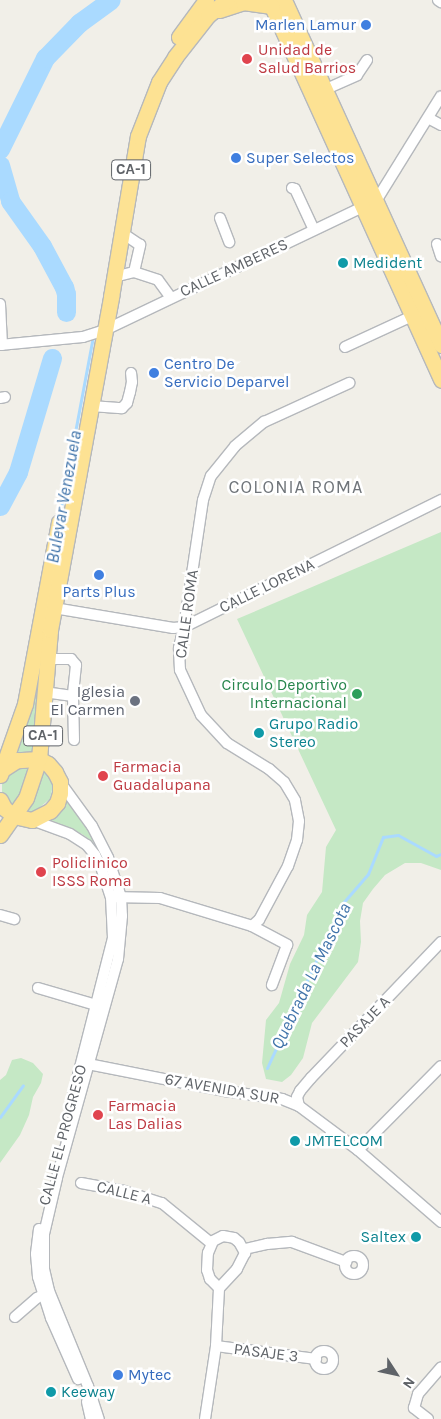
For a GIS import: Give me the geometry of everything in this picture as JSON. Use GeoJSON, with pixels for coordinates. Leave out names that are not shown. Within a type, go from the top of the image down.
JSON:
{"type":"FeatureCollection","features":[{"type":"Feature","properties":{"kind":"highway","name":"CA-1"},"geometry":{"type":"LineString","coordinates":[[0,835],[30,791],[39,758],[42,740],[46,659],[90,406],[125,151],[152,80],[206,0]]}},
{"type":"Feature","properties":{"kind":"highway","name":"CA-1"},"geometry":{"type":"LineString","coordinates":[[1,772],[20,723],[30,682],[99,332],[114,277],[133,152],[146,112],[159,82],[175,57],[208,14],[227,0]]}},
{"type":"Feature","properties":{"kind":"highway"},"geometry":{"type":"LineString","coordinates":[[200,25],[209,16],[231,5],[275,2]]}},
{"type":"Feature","properties":{"kind":"highway"},"geometry":{"type":"LineString","coordinates":[[275,2],[324,90],[370,204],[412,316],[441,380]]}},
{"type":"Feature","properties":{"kind":"highway"},"geometry":{"type":"LineString","coordinates":[[275,2],[370,204],[441,344]]}},
{"type":"Feature","properties":{"kind":"highway","name":"CA-1"},"geometry":{"type":"LineString","coordinates":[[1,772],[16,760],[39,758],[52,768],[60,782]]}},
{"type":"Feature","properties":{"kind":"highway"},"geometry":{"type":"LineString","coordinates":[[0,800],[4,808],[14,816],[32,820],[42,817],[54,807],[60,793],[60,782]]}},
{"type":"Feature","properties":{"kind":"street"},"geometry":{"type":"LineString","coordinates":[[324,90],[357,75],[367,60]]}},
{"type":"Feature","properties":{"kind":"street"},"geometry":{"type":"LineString","coordinates":[[370,204],[441,96]]}},
{"type":"Feature","properties":{"kind":"street"},"geometry":{"type":"LineString","coordinates":[[428,118],[441,125]]}},
{"type":"Feature","properties":{"kind":"street"},"geometry":{"type":"LineString","coordinates":[[292,188],[295,189],[314,230]]}},
{"type":"Feature","properties":{"kind":"street","name":"CALLE AMBERES"},"geometry":{"type":"LineString","coordinates":[[1,345],[83,338],[99,332],[370,204]]}},
{"type":"Feature","properties":{"kind":"street"},"geometry":{"type":"LineString","coordinates":[[220,218],[229,242]]}},
{"type":"Feature","properties":{"kind":"street"},"geometry":{"type":"LineString","coordinates":[[121,232],[140,245],[134,272]]}},
{"type":"Feature","properties":{"kind":"street"},"geometry":{"type":"LineString","coordinates":[[437,244],[441,256]]}},
{"type":"Feature","properties":{"kind":"street"},"geometry":{"type":"LineString","coordinates":[[114,277],[134,272],[158,280],[171,298]]}},
{"type":"Feature","properties":{"kind":"street"},"geometry":{"type":"LineString","coordinates":[[0,304],[1,345]]}},
{"type":"Feature","properties":{"kind":"street"},"geometry":{"type":"LineString","coordinates":[[346,347],[412,316]]}},
{"type":"Feature","properties":{"kind":"street"},"geometry":{"type":"LineString","coordinates":[[90,406],[122,408],[127,403],[131,387],[130,373]]}},
{"type":"Feature","properties":{"kind":"street","name":"CALLE ROMA"},"geometry":{"type":"LineString","coordinates":[[252,926],[259,920],[288,866],[298,840],[299,821],[294,800],[284,782],[268,769],[227,743],[201,715],[180,670],[179,648],[184,627],[203,500],[211,476],[220,462],[247,435],[264,422],[349,383]]}},
{"type":"Feature","properties":{"kind":"street","name":"CALLE LORENA"},"geometry":{"type":"LineString","coordinates":[[54,608],[173,628],[184,627],[441,500]]}},
{"type":"Feature","properties":{"kind":"street"},"geometry":{"type":"LineString","coordinates":[[46,659],[71,659],[76,665],[73,696],[74,740]]}},
{"type":"Feature","properties":{"kind":"street"},"geometry":{"type":"LineString","coordinates":[[44,692],[73,696]]}},
{"type":"Feature","properties":{"kind":"street","name":"CALLE EL PROGRESO"},"geometry":{"type":"LineString","coordinates":[[60,782],[92,826],[108,858],[122,935],[118,959],[85,1063],[38,1234],[37,1267],[91,1419]]}},
{"type":"Feature","properties":{"kind":"street","name":"CALLE EL PROGRESO"},"geometry":{"type":"LineString","coordinates":[[32,820],[70,834],[90,848],[116,897],[113,938],[96,1005],[85,1063]]}},
{"type":"Feature","properties":{"kind":"street"},"geometry":{"type":"LineString","coordinates":[[116,897],[160,898],[252,926],[287,945],[272,985]]}},
{"type":"Feature","properties":{"kind":"street"},"geometry":{"type":"LineString","coordinates":[[0,915],[14,919]]}},
{"type":"Feature","properties":{"kind":"street","name":"PASAJE A"},"geometry":{"type":"LineString","coordinates":[[299,1106],[298,1097],[300,1091],[311,1078],[441,942]]}},
{"type":"Feature","properties":{"kind":"street"},"geometry":{"type":"LineString","coordinates":[[38,988],[96,1005]]}},
{"type":"Feature","properties":{"kind":"street","name":"67 AVENIDA SUR"},"geometry":{"type":"LineString","coordinates":[[85,1063],[225,1091],[282,1099],[299,1106],[358,1150],[441,1222]]}},
{"type":"Feature","properties":{"kind":"street"},"geometry":{"type":"LineString","coordinates":[[358,1150],[441,1066]]}},
{"type":"Feature","properties":{"kind":"street","name":"CALLE A"},"geometry":{"type":"LineString","coordinates":[[81,1184],[124,1191],[162,1203],[211,1244]]}},
{"type":"Feature","properties":{"kind":"street"},"geometry":{"type":"LineString","coordinates":[[205,1419],[216,1346],[219,1288],[237,1269],[244,1257],[245,1249],[239,1242],[228,1236],[223,1236],[211,1244],[208,1253],[207,1270],[210,1279],[219,1288]]}},
{"type":"Feature","properties":{"kind":"street"},"geometry":{"type":"LineString","coordinates":[[245,1249],[267,1244],[292,1242],[346,1262]]}},
{"type":"Feature","properties":{"kind":"street"},"geometry":{"type":"LineString","coordinates":[[16,1318],[46,1293]]}},
{"type":"Feature","properties":{"kind":"street","name":"CALLE EL PROGRESO"},"geometry":{"type":"LineString","coordinates":[[46,1293],[88,1386],[99,1419]]}},
{"type":"Feature","properties":{"kind":"street","name":"PASAJE 3"},"geometry":{"type":"LineString","coordinates":[[216,1346],[316,1359]]}},
{"type":"Feature","properties":{"kind":"street"},"geometry":{"type":"LineString","coordinates":[[428,1419],[414,1408],[418,1394],[441,1368]]}},
{"type":"Feature","properties":{"kind":"green space","name":"Circulo Deportivo Internacional"},"geometry":{"type":"Polygon","coordinates":[[[441,532],[441,870],[421,863],[405,863],[385,875],[373,889],[363,903],[358,962],[312,1023],[303,1058],[291,1075],[282,1082],[266,1079],[262,1063],[266,1020],[279,1003],[290,964],[304,935],[307,915],[322,892],[326,847],[336,830],[237,619],[441,532]]]}},
{"type":"Feature","properties":{"kind":"green space"},"geometry":{"type":"Polygon","coordinates":[[[39,669],[33,752],[12,757],[39,669]]]}},
{"type":"Feature","properties":{"kind":"green space"},"geometry":{"type":"Polygon","coordinates":[[[30,765],[23,789],[12,808],[2,794],[2,781],[11,769],[17,766],[30,765]]]}},
{"type":"Feature","properties":{"kind":"green space"},"geometry":{"type":"Polygon","coordinates":[[[41,769],[49,774],[53,785],[50,799],[35,811],[22,811],[41,769]]]}},
{"type":"Feature","properties":{"kind":"green space"},"geometry":{"type":"Polygon","coordinates":[[[64,795],[96,839],[93,842],[82,834],[46,818],[64,795]]]}},
{"type":"Feature","properties":{"kind":"green space"},"geometry":{"type":"Polygon","coordinates":[[[21,1058],[33,1063],[43,1074],[20,1135],[0,1163],[0,1080],[6,1075],[12,1060],[21,1058]]]}},
{"type":"Feature","properties":{"kind":"waterway"},"geometry":{"type":"LineString","coordinates":[[0,149],[45,58],[79,23],[111,0]]}},
{"type":"Feature","properties":{"kind":"waterway"},"geometry":{"type":"LineString","coordinates":[[0,165],[10,201],[42,246],[64,287],[66,312]]}},
{"type":"Feature","properties":{"kind":"waterway","name":"Bulevar Venezuela"},"geometry":{"type":"LineString","coordinates":[[59,518],[93,337]]}},
{"type":"Feature","properties":{"kind":"waterway"},"geometry":{"type":"LineString","coordinates":[[0,506],[18,472],[52,358]]}},
{"type":"Feature","properties":{"kind":"waterway","name":"Quebrada La Mascota"},"geometry":{"type":"LineString","coordinates":[[267,1068],[342,904],[368,874],[383,837],[398,835],[436,856],[441,854]]}},
{"type":"Feature","properties":{"kind":"waterway","name":"Quebrada La Mascota"},"geometry":{"type":"LineString","coordinates":[[0,1117],[23,1085]]}},
{"type":"Feature","properties":{"kind":"place","name":"Marlen Lamur"},"geometry":{"type":"Point","coordinates":[366,25]}},
{"type":"Feature","properties":{"kind":"place","name":"Unidad de Salud Barrios"},"geometry":{"type":"Point","coordinates":[247,59]}},
{"type":"Feature","properties":{"kind":"place","name":"Super Selectos"},"geometry":{"type":"Point","coordinates":[236,158]}},
{"type":"Feature","properties":{"kind":"place","name":"Medident"},"geometry":{"type":"Point","coordinates":[343,263]}},
{"type":"Feature","properties":{"kind":"place","name":"Centro De Servicio Deparvel"},"geometry":{"type":"Point","coordinates":[154,373]}},
{"type":"Feature","properties":{"kind":"place","name":"Parts Plus"},"geometry":{"type":"Point","coordinates":[99,575]}},
{"type":"Feature","properties":{"kind":"place","name":"Circulo Deportivo Internacional"},"geometry":{"type":"Point","coordinates":[357,694]}},
{"type":"Feature","properties":{"kind":"place","name":"Iglesia El Carmen"},"geometry":{"type":"Point","coordinates":[135,701]}},
{"type":"Feature","properties":{"kind":"place","name":"Grupo Radio Stereo"},"geometry":{"type":"Point","coordinates":[259,733]}},
{"type":"Feature","properties":{"kind":"place","name":"Farmacia Guadalupana"},"geometry":{"type":"Point","coordinates":[103,776]}},
{"type":"Feature","properties":{"kind":"place","name":"Policlinico ISSS Roma"},"geometry":{"type":"Point","coordinates":[41,872]}},
{"type":"Feature","properties":{"kind":"place","name":"Farmacia Las Dalias"},"geometry":{"type":"Point","coordinates":[98,1115]}},
{"type":"Feature","properties":{"kind":"place","name":"JMTELCOM"},"geometry":{"type":"Point","coordinates":[295,1141]}},
{"type":"Feature","properties":{"kind":"place","name":"Saltex"},"geometry":{"type":"Point","coordinates":[416,1237]}},
{"type":"Feature","properties":{"kind":"place","name":"Mytec"},"geometry":{"type":"Point","coordinates":[118,1375]}},
{"type":"Feature","properties":{"kind":"place","name":"Keeway"},"geometry":{"type":"Point","coordinates":[51,1392]}},
{"type":"Feature","properties":{"kind":"district","name":"COLONIA ROMA"},"geometry":{"type":"Point","coordinates":[296,487]}}]}
